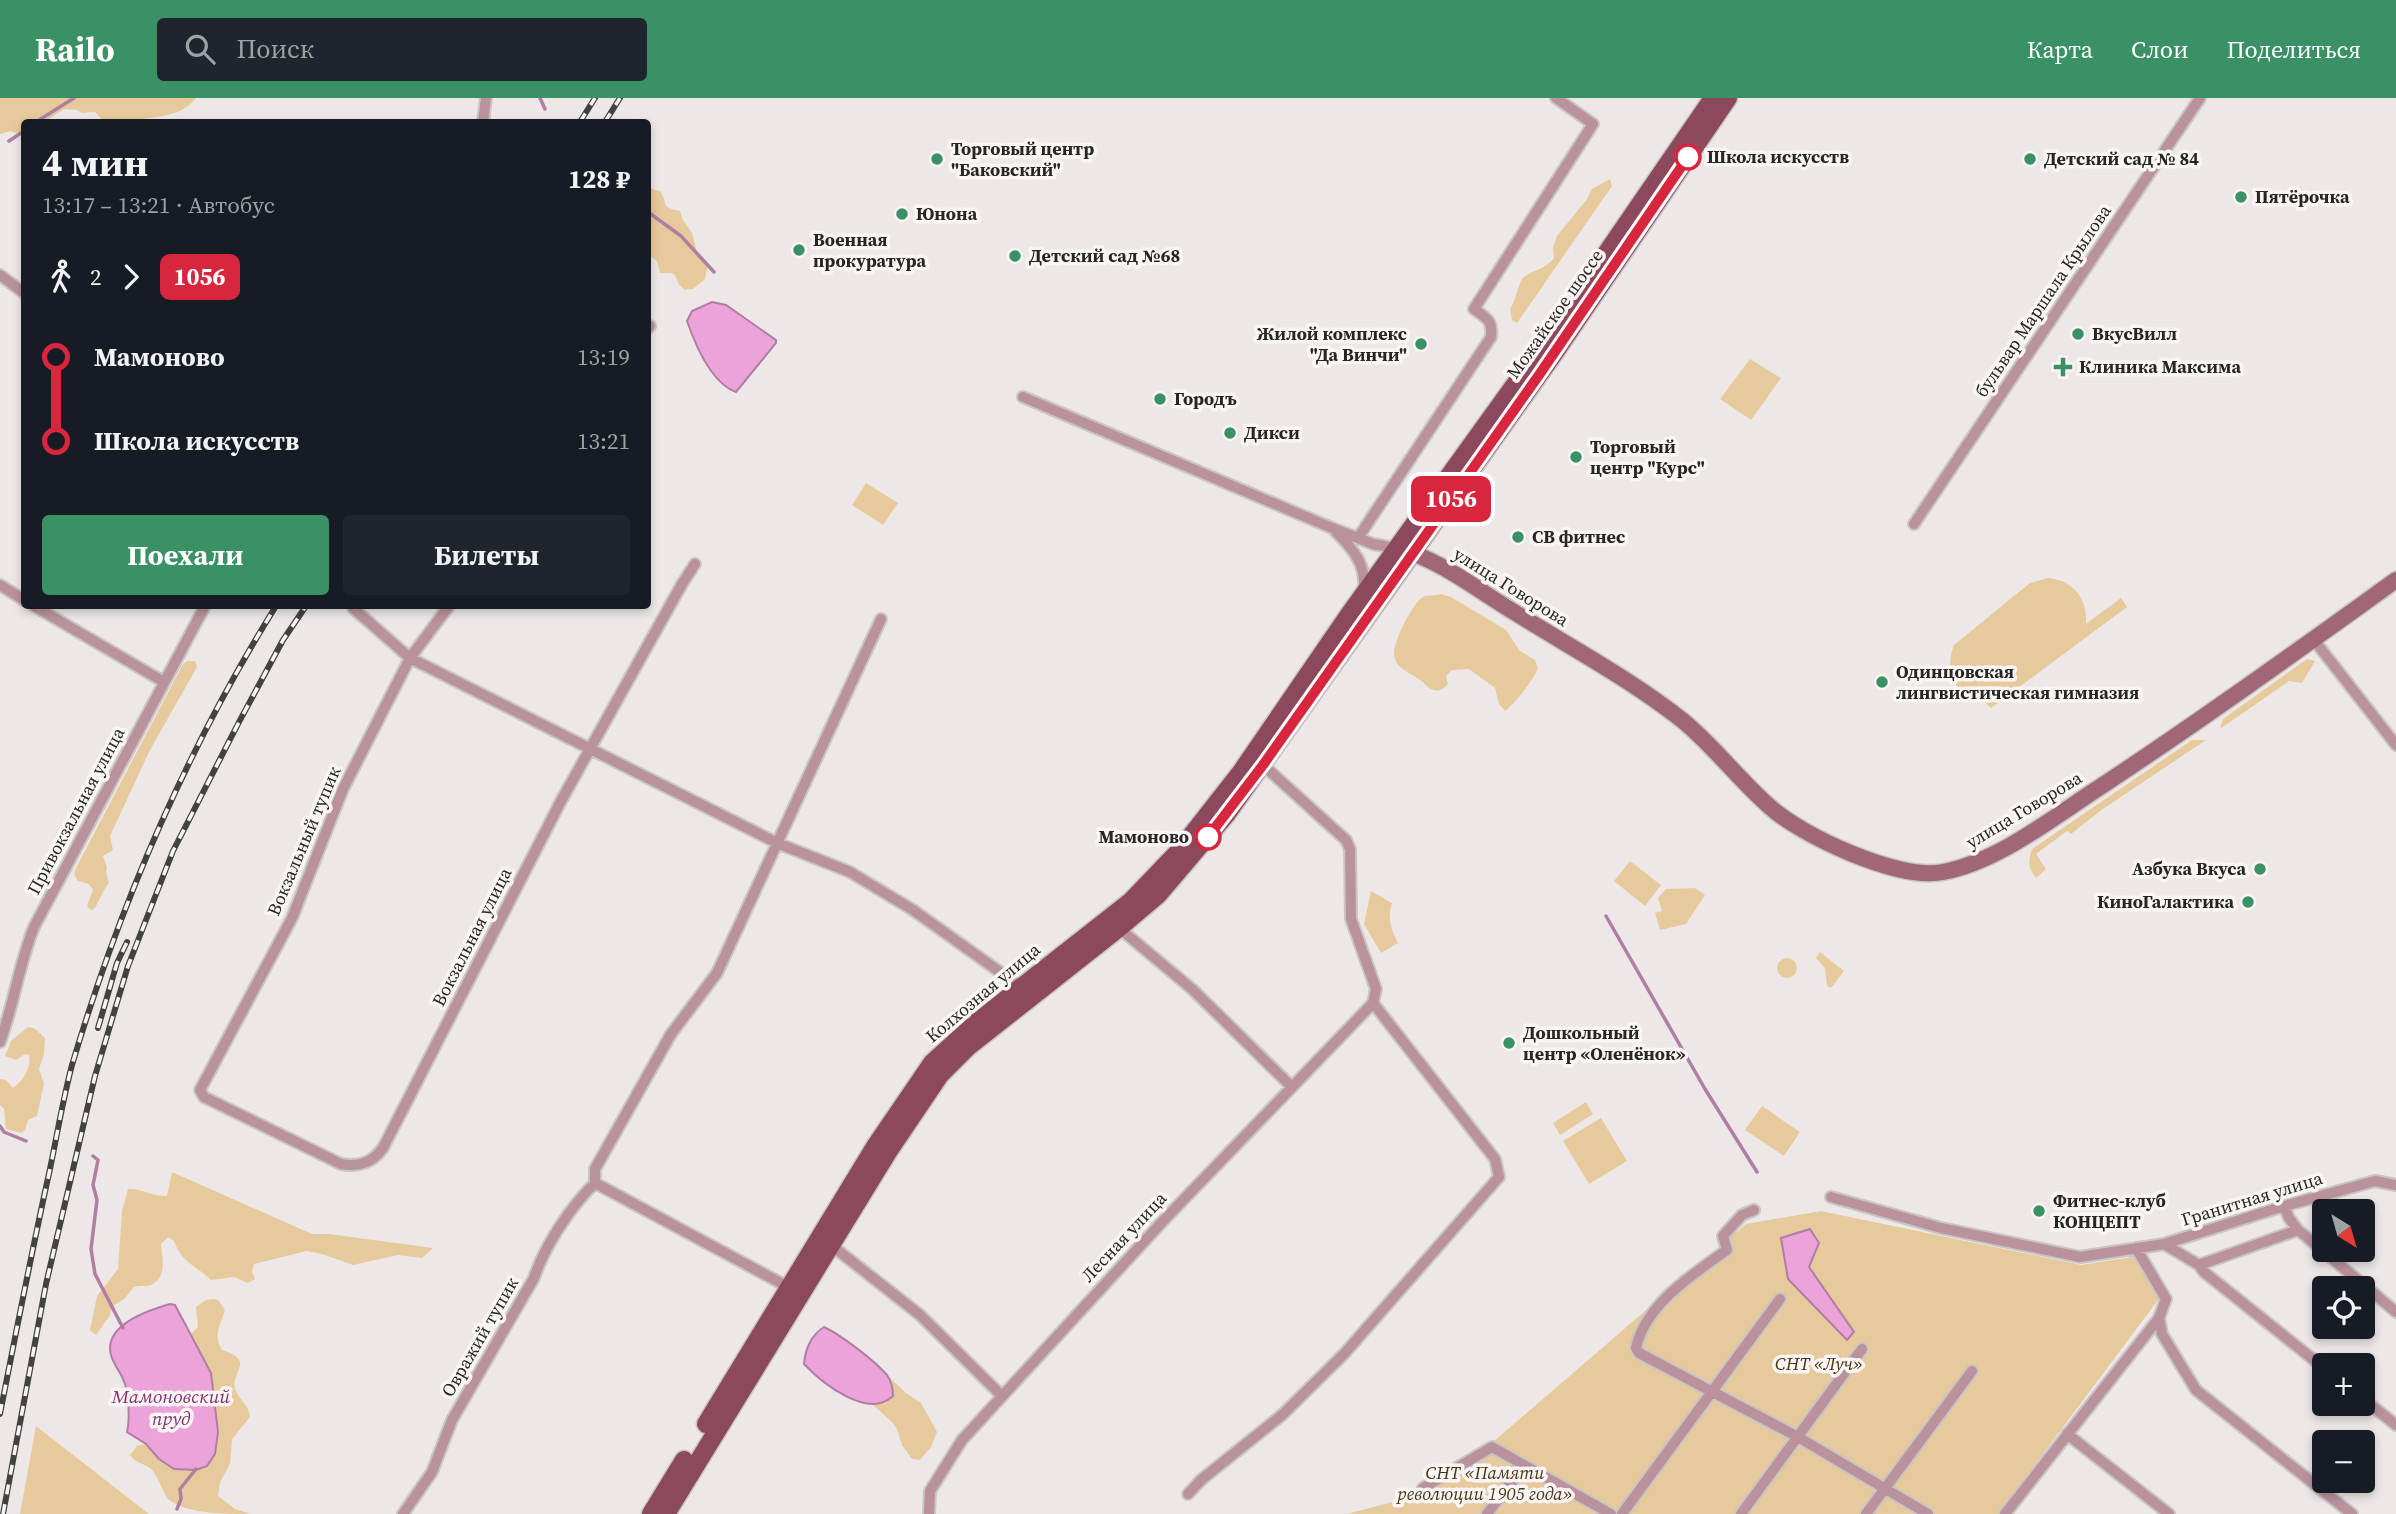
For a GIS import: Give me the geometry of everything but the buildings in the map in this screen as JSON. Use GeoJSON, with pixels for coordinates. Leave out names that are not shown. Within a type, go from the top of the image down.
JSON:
{"type":"FeatureCollection","features":[{"type":"Feature","properties":{"kind":"main road","name":"Можайское шоссе"},"geometry":{"type":"LineString","coordinates":[[1404,550],[1713,98]]}},
{"type":"Feature","properties":{"kind":"main road","name":"Можайское шоссе"},"geometry":{"type":"LineString","coordinates":[[1404,550],[1553,355],[1728,98]]}},
{"type":"Feature","properties":{"kind":"main road","name":"Колхозная улица"},"geometry":{"type":"LineString","coordinates":[[651,1514],[876,1145],[932,1063],[970,1027],[1131,901],[1179,851],[1241,772],[1364,595],[1404,550]]}},
{"type":"Feature","properties":{"kind":"main road","name":"Колхозная улица"},"geometry":{"type":"LineString","coordinates":[[666,1514],[918,1105],[955,1059],[1158,895],[1189,860],[1263,765],[1404,550]]}},
{"type":"Feature","properties":{"kind":"main road","name":"улица Говорова"},"geometry":{"type":"LineString","coordinates":[[1404,550],[1436,563],[1682,720],[1772,809],[1800,828],[1847,851],[1897,868],[1927,873],[1942,873],[1964,867],[2002,849],[2179,735],[2396,580]]}},
{"type":"Feature","properties":{"kind":"street"},"geometry":{"type":"LineString","coordinates":[[484,119],[486,98]]}},
{"type":"Feature","properties":{"kind":"street"},"geometry":{"type":"LineString","coordinates":[[1358,538],[1491,337],[1493,327],[1474,309],[1593,124],[1556,98]]}},
{"type":"Feature","properties":{"kind":"street","name":"бульвар Маршала Крылова"},"geometry":{"type":"LineString","coordinates":[[1914,524],[2200,98]]}},
{"type":"Feature","properties":{"kind":"street"},"geometry":{"type":"LineString","coordinates":[[0,275],[21,291]]}},
{"type":"Feature","properties":{"kind":"street"},"geometry":{"type":"LineString","coordinates":[[1023,397],[1332,528],[1373,544],[1404,550]]}},
{"type":"Feature","properties":{"kind":"street"},"geometry":{"type":"LineString","coordinates":[[1332,528],[1349,544],[1360,561],[1365,578],[1364,595]]}},
{"type":"Feature","properties":{"kind":"street","name":"Вокзальная улица"},"geometry":{"type":"LineString","coordinates":[[200,1094],[341,1164],[364,1164],[376,1157],[589,749],[695,564]]}},
{"type":"Feature","properties":{"kind":"street"},"geometry":{"type":"LineString","coordinates":[[0,585],[21,598]]}},
{"type":"Feature","properties":{"kind":"street"},"geometry":{"type":"LineString","coordinates":[[39,609],[164,682]]}},
{"type":"Feature","properties":{"kind":"street","name":"Привокзальная улица"},"geometry":{"type":"LineString","coordinates":[[0,1042],[24,952],[34,927],[203,609]]}},
{"type":"Feature","properties":{"kind":"street"},"geometry":{"type":"LineString","coordinates":[[354,609],[410,657],[777,843],[850,872],[914,910],[1021,987]]}},
{"type":"Feature","properties":{"kind":"street","name":"Вокзальный тупик"},"geometry":{"type":"LineString","coordinates":[[200,1094],[292,918],[343,789],[410,657],[447,609]]}},
{"type":"Feature","properties":{"kind":"street"},"geometry":{"type":"LineString","coordinates":[[790,1288],[595,1183],[595,1169],[671,1034],[717,973],[881,619]]}},
{"type":"Feature","properties":{"kind":"street"},"geometry":{"type":"LineString","coordinates":[[2314,639],[2396,745]]}},
{"type":"Feature","properties":{"kind":"street"},"geometry":{"type":"LineString","coordinates":[[1188,1494],[1201,1480],[1282,1415],[1344,1354],[1500,1177],[1495,1159],[1373,1003],[1376,989],[1351,919],[1350,849],[1346,840],[1263,765]]}},
{"type":"Feature","properties":{"kind":"street"},"geometry":{"type":"LineString","coordinates":[[1119,928],[1192,989],[1291,1086]]}},
{"type":"Feature","properties":{"kind":"street","name":"Лесная улица"},"geometry":{"type":"LineString","coordinates":[[929,1514],[930,1492],[962,1440],[1001,1395],[1291,1086],[1373,1003]]}},
{"type":"Feature","properties":{"kind":"street","name":"Гранитная улица"},"geometry":{"type":"LineString","coordinates":[[1831,1197],[1941,1228],[2080,1257],[2164,1244],[2375,1181],[2396,1185]]}},
{"type":"Feature","properties":{"kind":"street","name":"Овражий тупик"},"geometry":{"type":"LineString","coordinates":[[403,1514],[432,1472],[452,1420],[534,1278],[538,1264],[578,1200],[595,1183]]}},
{"type":"Feature","properties":{"kind":"street"},"geometry":{"type":"LineString","coordinates":[[2284,1206],[2298,1230],[2396,1312]]}},
{"type":"Feature","properties":{"kind":"street"},"geometry":{"type":"LineString","coordinates":[[1754,1210],[1742,1215],[1723,1236],[1727,1250],[1653,1310],[1639,1336],[1636,1348],[1639,1353],[1798,1437],[1928,1514]]}},
{"type":"Feature","properties":{"kind":"street"},"geometry":{"type":"LineString","coordinates":[[2199,1265],[2298,1230]]}},
{"type":"Feature","properties":{"kind":"street"},"geometry":{"type":"LineString","coordinates":[[2164,1244],[2199,1265],[2204,1272],[2312,1358]]}},
{"type":"Feature","properties":{"kind":"street"},"geometry":{"type":"LineString","coordinates":[[831,1245],[920,1315],[1001,1395]]}},
{"type":"Feature","properties":{"kind":"street"},"geometry":{"type":"LineString","coordinates":[[2005,1514],[2159,1318],[2166,1299],[2136,1248]]}},
{"type":"Feature","properties":{"kind":"street"},"geometry":{"type":"LineString","coordinates":[[1622,1514],[1780,1299]]}},
{"type":"Feature","properties":{"kind":"street"},"geometry":{"type":"LineString","coordinates":[[2159,1318],[2162,1334],[2196,1390],[2352,1514]]}},
{"type":"Feature","properties":{"kind":"street"},"geometry":{"type":"LineString","coordinates":[[1741,1514],[1863,1349]]}},
{"type":"Feature","properties":{"kind":"street"},"geometry":{"type":"LineString","coordinates":[[1866,1514],[1972,1371]]}},
{"type":"Feature","properties":{"kind":"street"},"geometry":{"type":"LineString","coordinates":[[2375,1408],[2396,1425]]}},
{"type":"Feature","properties":{"kind":"street"},"geometry":{"type":"LineString","coordinates":[[2067,1434],[2169,1514]]}},
{"type":"Feature","properties":{"kind":"street"},"geometry":{"type":"LineString","coordinates":[[1423,1488],[1492,1447],[1611,1514]]}},
{"type":"Feature","properties":{"kind":"street"},"geometry":{"type":"LineString","coordinates":[[1487,1514],[1524,1466]]}},
{"type":"Feature","properties":{"kind":"green space"},"geometry":{"type":"Polygon","coordinates":[[[0,98],[196,98],[190,105],[175,113],[144,119],[101,119],[95,112],[82,113],[64,109],[49,119],[21,119],[21,135],[11,131],[0,134],[0,98]]]}},
{"type":"Feature","properties":{"kind":"green space"},"geometry":{"type":"Polygon","coordinates":[[[1610,179],[1612,186],[1517,323],[1512,320],[1510,309],[1522,279],[1554,258],[1553,247],[1557,236],[1592,189],[1610,179]]]}},
{"type":"Feature","properties":{"kind":"green space"},"geometry":{"type":"Polygon","coordinates":[[[651,189],[660,191],[667,206],[680,211],[692,233],[697,252],[708,264],[705,279],[693,289],[685,290],[679,285],[675,275],[660,273],[657,261],[651,256],[651,189]]]}},
{"type":"Feature","properties":{"kind":"green space"},"geometry":{"type":"Polygon","coordinates":[[[1750,359],[1781,378],[1751,420],[1720,399],[1750,359]]]}},
{"type":"Feature","properties":{"kind":"green space"},"geometry":{"type":"Polygon","coordinates":[[[866,483],[898,503],[883,525],[852,505],[866,483]]]}},
{"type":"Feature","properties":{"kind":"green space"},"geometry":{"type":"Polygon","coordinates":[[[2048,578],[2065,583],[2077,592],[2084,607],[2086,624],[2121,598],[2127,607],[1991,708],[1965,693],[1955,682],[1950,668],[1954,645],[2030,583],[2048,578]]]}},
{"type":"Feature","properties":{"kind":"green space"},"geometry":{"type":"Polygon","coordinates":[[[1441,594],[1451,597],[1506,630],[1520,651],[1535,660],[1538,668],[1533,678],[1505,711],[1499,704],[1495,688],[1469,669],[1452,670],[1446,676],[1448,684],[1436,690],[1397,663],[1394,654],[1400,631],[1415,605],[1425,596],[1441,594]]]}},
{"type":"Feature","properties":{"kind":"green space"},"geometry":{"type":"Polygon","coordinates":[[[2307,659],[2315,661],[2302,683],[2289,681],[2220,729],[2223,719],[2307,659]]]}},
{"type":"Feature","properties":{"kind":"green space"},"geometry":{"type":"Polygon","coordinates":[[[195,661],[197,667],[150,750],[110,836],[113,850],[103,856],[109,883],[93,910],[90,909],[87,906],[93,890],[89,884],[78,881],[75,870],[183,664],[195,661]]]}},
{"type":"Feature","properties":{"kind":"green space"},"geometry":{"type":"Polygon","coordinates":[[[2192,740],[2206,740],[2100,811],[2071,834],[2067,831],[2036,854],[2046,869],[2036,878],[2030,864],[2032,849],[2192,740]]]}},
{"type":"Feature","properties":{"kind":"green space"},"geometry":{"type":"Polygon","coordinates":[[[1630,861],[1661,885],[1645,906],[1614,881],[1630,861]]]}},
{"type":"Feature","properties":{"kind":"green space"},"geometry":{"type":"Polygon","coordinates":[[[1695,888],[1705,895],[1686,924],[1660,930],[1655,913],[1662,911],[1658,898],[1666,889],[1695,888]]]}},
{"type":"Feature","properties":{"kind":"green space"},"geometry":{"type":"Polygon","coordinates":[[[1371,891],[1392,903],[1391,923],[1398,943],[1381,953],[1364,924],[1371,891]]]}},
{"type":"Feature","properties":{"kind":"green space"},"geometry":{"type":"Polygon","coordinates":[[[1820,952],[1844,971],[1831,988],[1827,986],[1825,968],[1816,958],[1820,952]]]}},
{"type":"Feature","properties":{"kind":"green space"},"geometry":{"type":"Polygon","coordinates":[[[1787,958],[1794,961],[1797,968],[1794,975],[1787,978],[1780,975],[1777,968],[1780,961],[1787,958]]]}},
{"type":"Feature","properties":{"kind":"green space"},"geometry":{"type":"Polygon","coordinates":[[[28,1027],[34,1028],[45,1038],[39,1069],[44,1084],[37,1116],[28,1120],[21,1133],[6,1129],[4,1109],[0,1105],[0,1079],[6,1080],[13,1088],[26,1073],[29,1055],[25,1054],[16,1060],[5,1056],[11,1041],[28,1027]]]}},
{"type":"Feature","properties":{"kind":"green space"},"geometry":{"type":"Polygon","coordinates":[[[1586,1102],[1593,1114],[1560,1135],[1553,1123],[1586,1102]]]}},
{"type":"Feature","properties":{"kind":"green space"},"geometry":{"type":"Polygon","coordinates":[[[1762,1106],[1800,1132],[1784,1156],[1745,1130],[1762,1106]]]}},
{"type":"Feature","properties":{"kind":"green space"},"geometry":{"type":"Polygon","coordinates":[[[1601,1118],[1627,1161],[1589,1184],[1563,1141],[1601,1118]]]}},
{"type":"Feature","properties":{"kind":"green space"},"geometry":{"type":"Polygon","coordinates":[[[172,1172],[312,1234],[433,1248],[422,1258],[398,1255],[353,1265],[306,1251],[254,1264],[252,1272],[255,1279],[248,1283],[234,1277],[211,1280],[185,1259],[174,1241],[168,1237],[161,1244],[163,1267],[160,1277],[151,1285],[134,1287],[124,1299],[111,1307],[110,1315],[96,1335],[90,1330],[97,1296],[118,1269],[122,1211],[128,1189],[167,1196],[172,1172]]]}},
{"type":"Feature","properties":{"kind":"green space","name":"СНТ «Луч»"},"geometry":{"type":"Polygon","coordinates":[[[1821,1211],[2081,1265],[2133,1257],[2161,1296],[1998,1514],[1347,1514],[1396,1501],[1494,1441],[1746,1224],[1821,1211]]]}},
{"type":"Feature","properties":{"kind":"green space"},"geometry":{"type":"Polygon","coordinates":[[[206,1300],[218,1300],[225,1310],[218,1330],[219,1345],[222,1350],[233,1354],[240,1363],[235,1378],[236,1391],[250,1417],[232,1439],[230,1464],[220,1482],[218,1496],[235,1509],[251,1514],[207,1512],[176,1504],[168,1499],[152,1470],[130,1455],[137,1446],[146,1444],[159,1459],[211,1373],[190,1335],[198,1327],[196,1307],[206,1300]]]}},
{"type":"Feature","properties":{"kind":"green space"},"geometry":{"type":"Polygon","coordinates":[[[888,1376],[921,1403],[937,1432],[931,1447],[920,1460],[912,1459],[902,1445],[892,1422],[873,1405],[886,1403],[893,1388],[888,1376]]]}},
{"type":"Feature","properties":{"kind":"green space"},"geometry":{"type":"Polygon","coordinates":[[[36,1426],[149,1514],[20,1514],[36,1426]]]}},
{"type":"Feature","properties":{"kind":"water"},"geometry":{"type":"Polygon","coordinates":[[[712,302],[726,305],[776,340],[736,392],[712,372],[699,351],[687,321],[692,311],[712,302]]]}},
{"type":"Feature","properties":{"kind":"water"},"geometry":{"type":"Polygon","coordinates":[[[1810,1229],[1819,1243],[1809,1267],[1854,1332],[1847,1340],[1788,1279],[1781,1238],[1810,1229]]]}},
{"type":"Feature","properties":{"kind":"water","name":"Мамоновский пруд"},"geometry":{"type":"Polygon","coordinates":[[[170,1304],[175,1305],[211,1373],[218,1432],[215,1454],[207,1466],[196,1470],[174,1469],[159,1459],[146,1444],[127,1432],[127,1391],[111,1355],[110,1344],[121,1327],[140,1315],[170,1304]]]}},
{"type":"Feature","properties":{"kind":"water"},"geometry":{"type":"Polygon","coordinates":[[[824,1327],[866,1355],[887,1375],[893,1396],[883,1402],[871,1404],[859,1401],[833,1389],[804,1364],[810,1343],[824,1327]]]}},
{"type":"Feature","properties":{"kind":"waterway"},"geometry":{"type":"LineString","coordinates":[[41,119],[74,98]]}},
{"type":"Feature","properties":{"kind":"waterway"},"geometry":{"type":"LineString","coordinates":[[540,98],[545,109]]}},
{"type":"Feature","properties":{"kind":"waterway"},"geometry":{"type":"LineString","coordinates":[[9,141],[21,133]]}},
{"type":"Feature","properties":{"kind":"waterway"},"geometry":{"type":"LineString","coordinates":[[651,214],[681,236],[714,272]]}},
{"type":"Feature","properties":{"kind":"waterway"},"geometry":{"type":"LineString","coordinates":[[1606,916],[1705,1089],[1757,1172]]}},
{"type":"Feature","properties":{"kind":"waterway"},"geometry":{"type":"LineString","coordinates":[[0,1126],[4,1132],[26,1141]]}},
{"type":"Feature","properties":{"kind":"waterway"},"geometry":{"type":"LineString","coordinates":[[93,1156],[98,1160],[93,1185],[97,1200],[91,1249],[95,1274],[123,1328]]}},
{"type":"Feature","properties":{"kind":"waterway"},"geometry":{"type":"LineString","coordinates":[[177,1509],[181,1499],[180,1489],[196,1469]]}},
{"type":"Feature","properties":{"kind":"railway"},"geometry":{"type":"LineString","coordinates":[[582,119],[595,98]]}},
{"type":"Feature","properties":{"kind":"railway"},"geometry":{"type":"LineString","coordinates":[[607,119],[620,98]]}},
{"type":"Feature","properties":{"kind":"railway"},"geometry":{"type":"LineString","coordinates":[[0,1414],[66,1091],[91,1005],[134,887],[185,772],[213,715],[274,609]]}},
{"type":"Feature","properties":{"kind":"railway"},"geometry":{"type":"LineString","coordinates":[[3,1514],[46,1284],[95,1076],[128,966],[173,851],[283,640],[304,609]]}},
{"type":"Feature","properties":{"kind":"railway"},"geometry":{"type":"LineString","coordinates":[[98,1028],[117,963],[127,942]]}},
{"type":"Feature","properties":{"kind":"bus line","name":"1056"},"geometry":{"type":"LineString","coordinates":[[1208,837],[1263,765],[1539,375],[1688,157]]}},
{"type":"Feature","properties":{"kind":"place","name":"Школа искусств"},"geometry":{"type":"Point","coordinates":[1688,157]}},
{"type":"Feature","properties":{"kind":"place","name":"Торговый центр \"Баковский\""},"geometry":{"type":"Point","coordinates":[937,159]}},
{"type":"Feature","properties":{"kind":"place","name":"Детский сад № 84"},"geometry":{"type":"Point","coordinates":[2030,159]}},
{"type":"Feature","properties":{"kind":"place","name":"Пятёрочка"},"geometry":{"type":"Point","coordinates":[2241,197]}},
{"type":"Feature","properties":{"kind":"place","name":"Юнона"},"geometry":{"type":"Point","coordinates":[902,214]}},
{"type":"Feature","properties":{"kind":"place","name":"Военная прокуратура"},"geometry":{"type":"Point","coordinates":[799,250]}},
{"type":"Feature","properties":{"kind":"place","name":"Детский сад №68"},"geometry":{"type":"Point","coordinates":[1015,256]}},
{"type":"Feature","properties":{"kind":"place","name":"ВкусВилл"},"geometry":{"type":"Point","coordinates":[2078,334]}},
{"type":"Feature","properties":{"kind":"place","name":"Жилой комплекс \"Да Винчи\""},"geometry":{"type":"Point","coordinates":[1421,344]}},
{"type":"Feature","properties":{"kind":"place","name":"Клиника Максима"},"geometry":{"type":"Point","coordinates":[2063,367]}},
{"type":"Feature","properties":{"kind":"place","name":"Городъ"},"geometry":{"type":"Point","coordinates":[1160,399]}},
{"type":"Feature","properties":{"kind":"place","name":"Дикси"},"geometry":{"type":"Point","coordinates":[1230,433]}},
{"type":"Feature","properties":{"kind":"place","name":"Торговый центр \"Курс\""},"geometry":{"type":"Point","coordinates":[1576,457]}},
{"type":"Feature","properties":{"kind":"place","name":"СВ фитнес"},"geometry":{"type":"Point","coordinates":[1518,537]}},
{"type":"Feature","properties":{"kind":"place","name":"Одинцовская лингвистическая гимназия"},"geometry":{"type":"Point","coordinates":[1882,682]}},
{"type":"Feature","properties":{"kind":"place","name":"Мамоново"},"geometry":{"type":"Point","coordinates":[1208,837]}},
{"type":"Feature","properties":{"kind":"place","name":"Азбука Вкуса"},"geometry":{"type":"Point","coordinates":[2260,869]}},
{"type":"Feature","properties":{"kind":"place","name":"КиноГалактика"},"geometry":{"type":"Point","coordinates":[2248,902]}},
{"type":"Feature","properties":{"kind":"place","name":"Дошкольный центр «Оленёнок»"},"geometry":{"type":"Point","coordinates":[1509,1043]}},
{"type":"Feature","properties":{"kind":"place","name":"Фитнес-клуб КОНЦЕПТ"},"geometry":{"type":"Point","coordinates":[2039,1211]}},
{"type":"Feature","properties":{"kind":"park label","name":"СНТ «Памяти революции 1905 года»"},"geometry":{"type":"Point","coordinates":[1485,1483]}}]}
